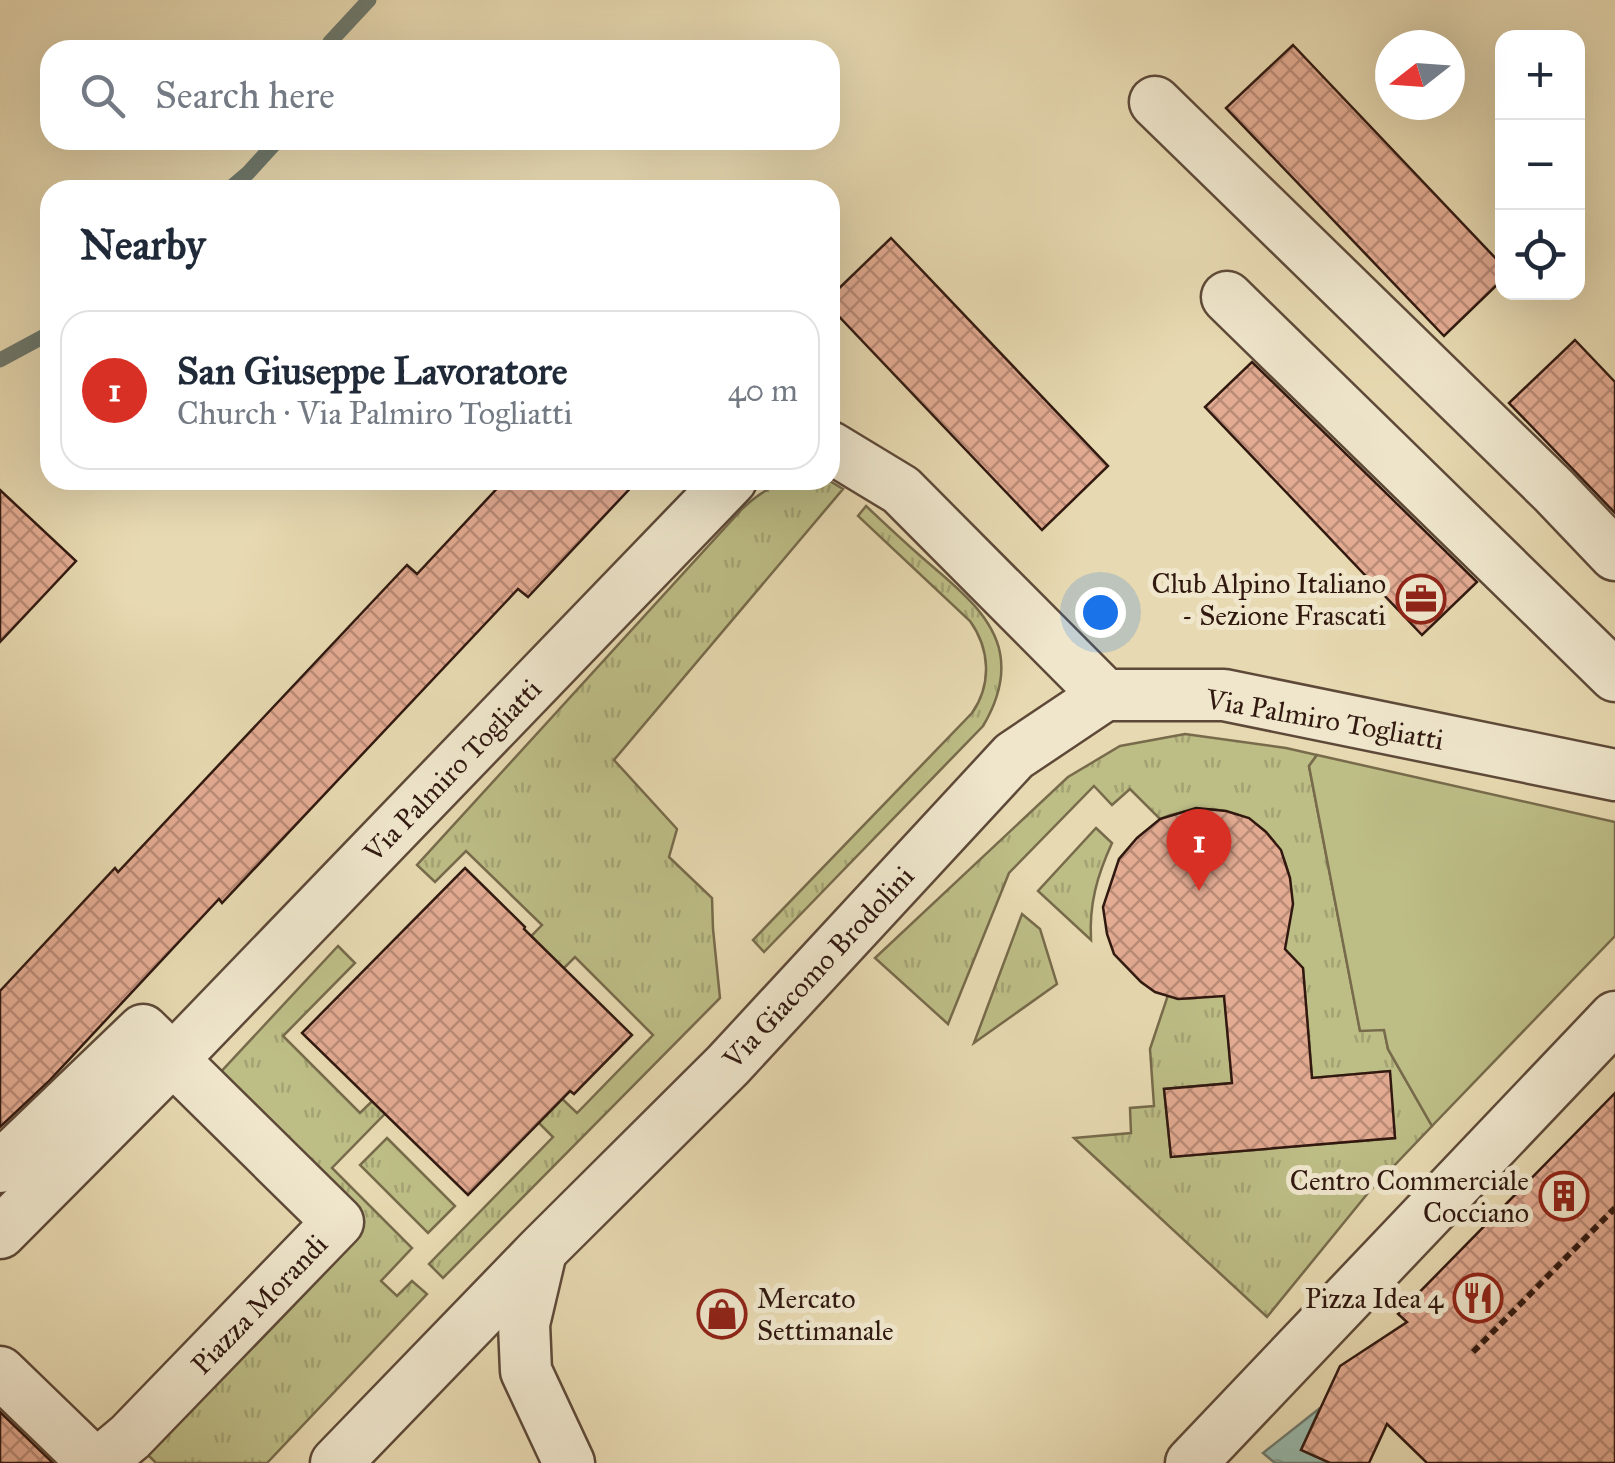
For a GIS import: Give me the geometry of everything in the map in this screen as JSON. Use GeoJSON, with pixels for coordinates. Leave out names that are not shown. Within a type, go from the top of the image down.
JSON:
{"type":"FeatureCollection","features":[{"type":"Feature","properties":{"kind":"street"},"geometry":{"type":"LineString","coordinates":[[1155,102],[1615,555]]}},
{"type":"Feature","properties":{"kind":"street"},"geometry":{"type":"LineString","coordinates":[[1227,297],[1615,676]]}},
{"type":"Feature","properties":{"kind":"street"},"geometry":{"type":"LineString","coordinates":[[840,453],[901,490],[1105,695]]}},
{"type":"Feature","properties":{"kind":"street","name":"Via Palmiro Togliatti"},"geometry":{"type":"LineString","coordinates":[[172,1060],[721,490]]}},
{"type":"Feature","properties":{"kind":"street","name":"Via Palmiro Togliatti"},"geometry":{"type":"LineString","coordinates":[[1105,695],[1224,695],[1615,775]]}},
{"type":"Feature","properties":{"kind":"street","name":"Via Giacomo Brodolini"},"geometry":{"type":"LineString","coordinates":[[336,1463],[728,1064],[1014,756],[1105,695]]}},
{"type":"Feature","properties":{"kind":"street"},"geometry":{"type":"LineString","coordinates":[[1191,1463],[1615,1017]]}},
{"type":"Feature","properties":{"kind":"street","name":"Piazza Morandi"},"geometry":{"type":"LineString","coordinates":[[0,1167],[143,1030],[338,1222],[130,1437],[96,1463],[0,1372]]}},
{"type":"Feature","properties":{"kind":"street"},"geometry":{"type":"LineString","coordinates":[[0,1233],[172,1060]]}},
{"type":"Feature","properties":{"kind":"street"},"geometry":{"type":"LineString","coordinates":[[542,1251],[524,1324],[526,1371],[569,1463]]}},
{"type":"Feature","properties":{"kind":"path"},"geometry":{"type":"LineString","coordinates":[[1473,1352],[1615,1208]]}},
{"type":"Feature","properties":{"kind":"green space"},"geometry":{"type":"Polygon","coordinates":[[[843,489],[614,760],[677,829],[669,857],[712,898],[720,998],[443,1278],[429,1264],[553,1137],[510,1094],[533,1071],[577,1113],[653,1035],[575,957],[534,998],[502,966],[542,925],[466,851],[435,882],[417,865],[743,508],[765,491],[843,489]]]}},
{"type":"Feature","properties":{"kind":"green space"},"geometry":{"type":"Polygon","coordinates":[[[866,506],[967,597],[988,623],[1000,653],[998,691],[983,726],[764,952],[753,940],[972,713],[983,690],[985,655],[977,632],[858,516],[866,506]]]}},
{"type":"Feature","properties":{"kind":"green space"},"geometry":{"type":"Polygon","coordinates":[[[1185,734],[1317,755],[1309,766],[1360,1030],[1384,1029],[1388,1049],[1432,1126],[1368,1193],[1267,1317],[1074,1138],[1131,1133],[1130,1108],[1154,1106],[1150,1049],[1168,995],[1189,998],[1224,992],[1232,1083],[1164,1089],[1171,1157],[1395,1138],[1389,1071],[1312,1078],[1303,969],[1282,947],[1290,914],[1290,884],[1283,857],[1269,835],[1248,820],[1223,811],[1193,810],[1160,819],[1130,789],[1112,805],[1094,786],[1009,873],[948,1024],[875,958],[1068,777],[1120,746],[1185,734]]]}},
{"type":"Feature","properties":{"kind":"green space"},"geometry":{"type":"Polygon","coordinates":[[[1317,755],[1615,822],[1615,936],[1432,1126],[1388,1049],[1384,1030],[1360,1031],[1309,766],[1317,755]]]}},
{"type":"Feature","properties":{"kind":"green space"},"geometry":{"type":"Polygon","coordinates":[[[1096,828],[1112,843],[1095,890],[1091,940],[1038,891],[1096,828]]]}},
{"type":"Feature","properties":{"kind":"green space"},"geometry":{"type":"Polygon","coordinates":[[[1022,914],[1040,929],[1057,984],[974,1043],[1022,914]]]}},
{"type":"Feature","properties":{"kind":"green space"},"geometry":{"type":"Polygon","coordinates":[[[338,946],[355,963],[283,1036],[360,1113],[404,1070],[416,1082],[332,1168],[412,1248],[381,1281],[397,1296],[412,1281],[427,1294],[267,1463],[156,1463],[130,1437],[337,1222],[204,1090],[338,946]]]}},
{"type":"Feature","properties":{"kind":"green space"},"geometry":{"type":"Polygon","coordinates":[[[387,1138],[455,1206],[428,1233],[360,1165],[387,1138]]]}},
{"type":"Feature","properties":{"kind":"water"},"geometry":{"type":"Polygon","coordinates":[[[1320,1408],[1301,1450],[1330,1463],[1275,1463],[1263,1453],[1320,1408]]]}},
{"type":"Feature","properties":{"kind":"building"},"geometry":{"type":"Polygon","coordinates":[[[1293,45],[1495,258],[1495,287],[1444,336],[1226,108],[1293,45]]]}},
{"type":"Feature","properties":{"kind":"building"},"geometry":{"type":"Polygon","coordinates":[[[891,238],[1108,466],[1042,530],[840,318],[840,287],[891,238]]]}},
{"type":"Feature","properties":{"kind":"building"},"geometry":{"type":"Polygon","coordinates":[[[1575,340],[1615,382],[1615,513],[1509,403],[1575,340]]]}},
{"type":"Feature","properties":{"kind":"building"},"geometry":{"type":"Polygon","coordinates":[[[1252,362],[1477,582],[1422,635],[1205,407],[1252,362]]]}},
{"type":"Feature","properties":{"kind":"building"},"geometry":{"type":"Polygon","coordinates":[[[0,490],[76,561],[0,642],[0,490]]]}},
{"type":"Feature","properties":{"kind":"building"},"geometry":{"type":"Polygon","coordinates":[[[496,490],[629,490],[528,597],[518,589],[222,903],[219,899],[48,1082],[0,1127],[0,991],[115,868],[118,872],[407,565],[417,574],[496,490]]]}},
{"type":"Feature","properties":{"kind":"building"},"geometry":{"type":"Polygon","coordinates":[[[1196,808],[1249,818],[1281,850],[1293,904],[1285,949],[1303,968],[1312,1078],[1390,1071],[1395,1138],[1171,1157],[1164,1089],[1232,1083],[1224,996],[1178,999],[1155,992],[1141,982],[1114,954],[1103,907],[1119,859],[1137,838],[1160,819],[1196,808]]]}},
{"type":"Feature","properties":{"kind":"building"},"geometry":{"type":"Polygon","coordinates":[[[465,868],[632,1035],[574,1094],[570,1091],[468,1195],[302,1033],[465,868]]]}},
{"type":"Feature","properties":{"kind":"building","name":"Centro Commerciale Cocciano"},"geometry":{"type":"Polygon","coordinates":[[[1615,1093],[1615,1463],[1427,1463],[1387,1424],[1369,1463],[1330,1463],[1301,1450],[1340,1366],[1407,1322],[1398,1314],[1615,1093]]]}},
{"type":"Feature","properties":{"kind":"building"},"geometry":{"type":"Polygon","coordinates":[[[0,1412],[53,1463],[0,1463],[0,1412]]]}},
{"type":"Feature","properties":{"kind":"waterway"},"geometry":{"type":"LineString","coordinates":[[332,40],[369,0]]}},
{"type":"Feature","properties":{"kind":"waterway"},"geometry":{"type":"LineString","coordinates":[[240,180],[269,150]]}},
{"type":"Feature","properties":{"kind":"waterway"},"geometry":{"type":"LineString","coordinates":[[0,360],[40,338]]}},
{"type":"Feature","properties":{"kind":"place","name":"Club Alpino Italiano - Sezione Frascati"},"geometry":{"type":"Point","coordinates":[1421,599]}},
{"type":"Feature","properties":{"kind":"place","name":"San Giuseppe Lavoratore"},"geometry":{"type":"Point","coordinates":[1199,891]}},
{"type":"Feature","properties":{"kind":"place","name":"Centro Commerciale Cocciano"},"geometry":{"type":"Point","coordinates":[1564,1196]}},
{"type":"Feature","properties":{"kind":"place","name":"Pizza Idea 4"},"geometry":{"type":"Point","coordinates":[1478,1298]}},
{"type":"Feature","properties":{"kind":"place","name":"Mercato Settimanale"},"geometry":{"type":"Point","coordinates":[722,1314]}}]}
